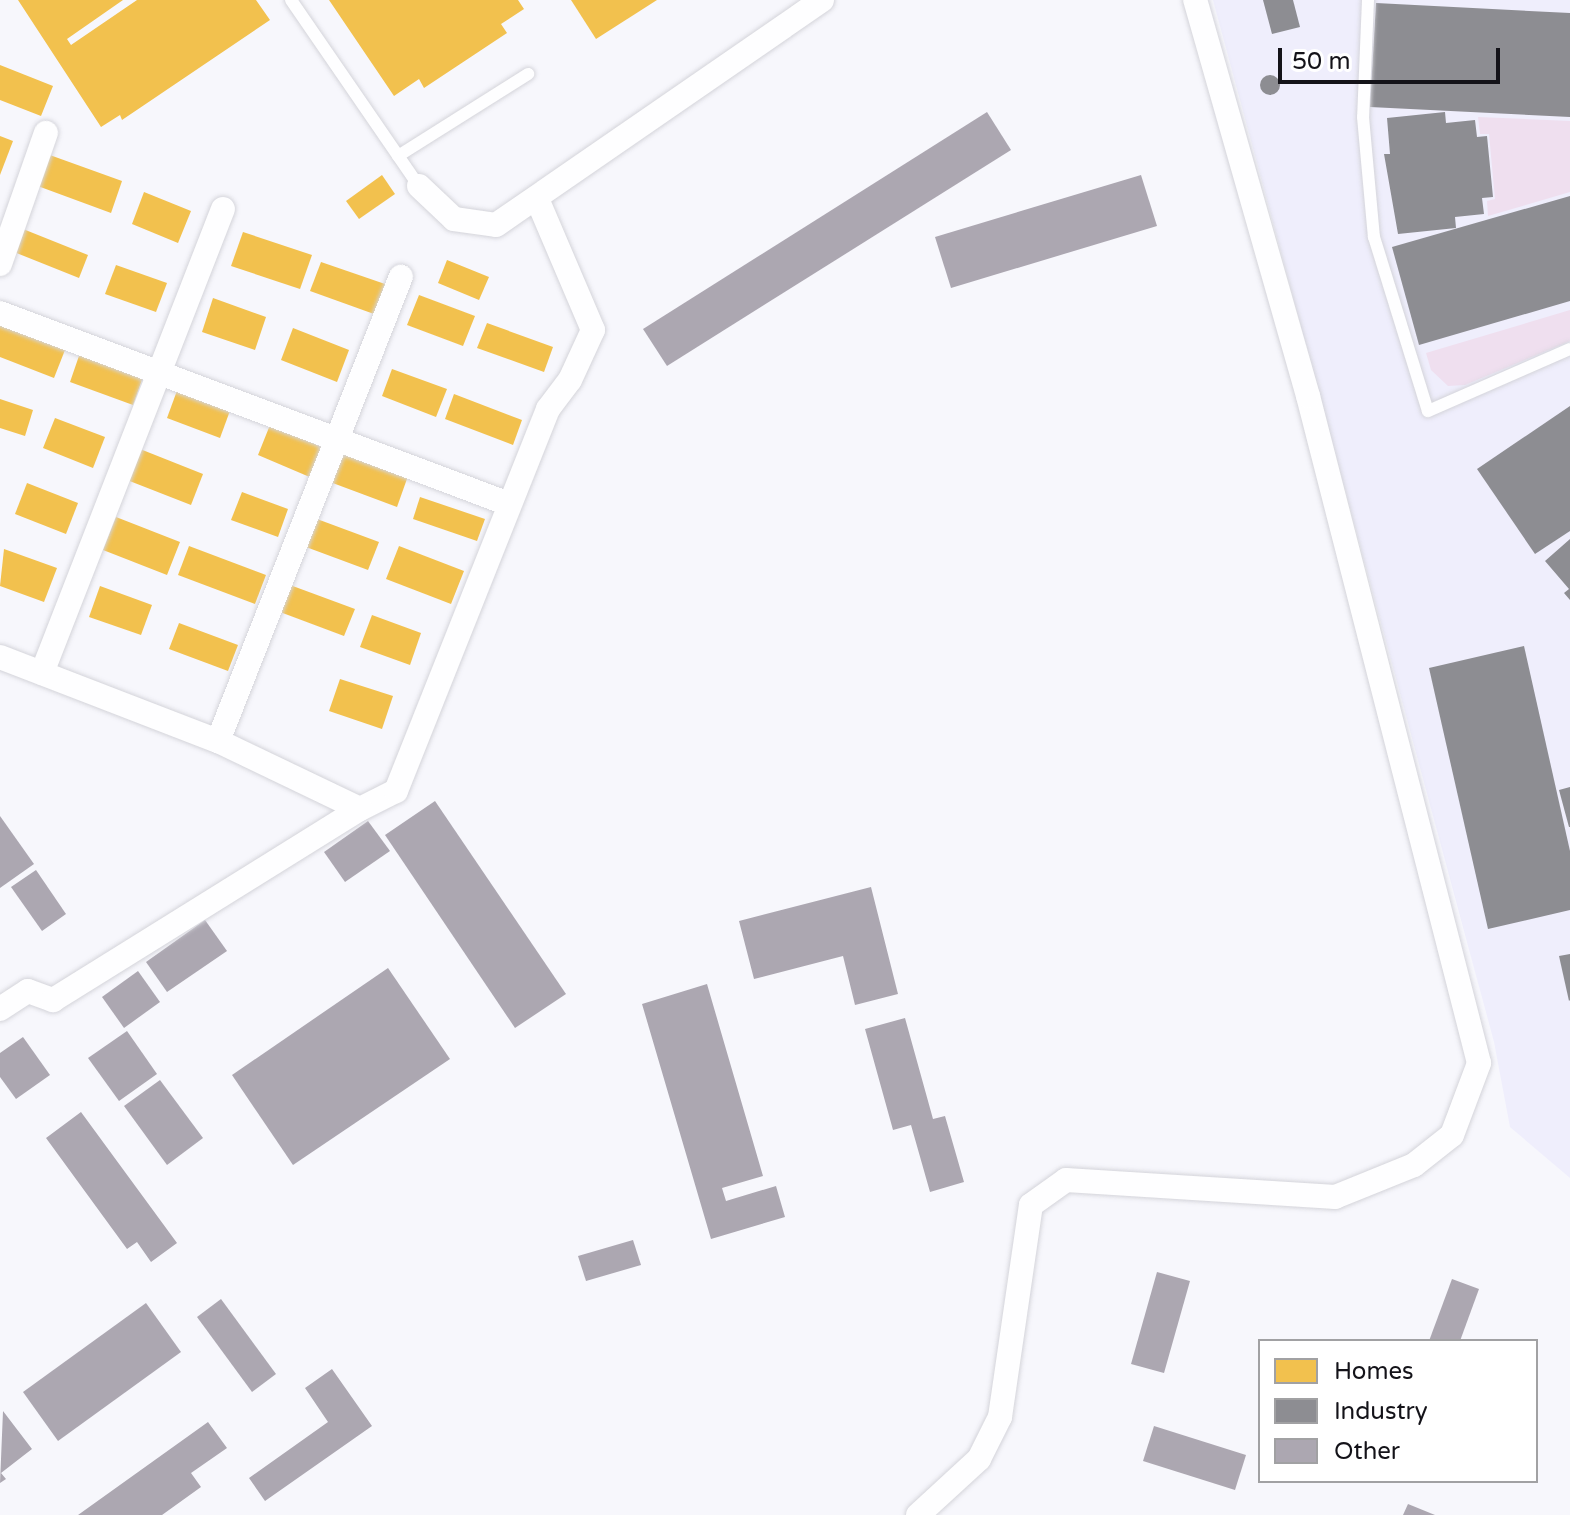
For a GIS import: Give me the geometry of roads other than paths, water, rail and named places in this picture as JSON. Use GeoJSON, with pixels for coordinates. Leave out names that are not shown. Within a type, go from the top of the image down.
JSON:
{"type":"FeatureCollection","features":[{"type":"Feature","properties":{"kind":"street"},"geometry":{"type":"LineString","coordinates":[[419,186],[454,219],[496,225],[822,0]]}},
{"type":"Feature","properties":{"kind":"street"},"geometry":{"type":"LineString","coordinates":[[918,1515],[979,1459],[1000,1417],[1031,1205],[1066,1180],[1335,1197],[1414,1165],[1452,1135],[1479,1063],[1308,396],[1195,0]]}},
{"type":"Feature","properties":{"kind":"street"},"geometry":{"type":"LineString","coordinates":[[0,264],[46,133]]}},
{"type":"Feature","properties":{"kind":"street"},"geometry":{"type":"LineString","coordinates":[[0,1009],[28,991],[53,1000],[360,809],[396,791],[548,409],[570,380],[593,330],[537,199]]}},
{"type":"Feature","properties":{"kind":"street"},"geometry":{"type":"LineString","coordinates":[[42,673],[223,209]]}},
{"type":"Feature","properties":{"kind":"street"},"geometry":{"type":"LineString","coordinates":[[218,741],[401,277]]}},
{"type":"Feature","properties":{"kind":"street"},"geometry":{"type":"LineString","coordinates":[[0,313],[159,370],[334,442],[509,504]]}},
{"type":"Feature","properties":{"kind":"street"},"geometry":{"type":"LineString","coordinates":[[0,657],[218,741],[360,809]]}},
{"type":"Feature","properties":{"kind":"lane"},"geometry":{"type":"LineString","coordinates":[[291,0],[419,186]]}},
{"type":"Feature","properties":{"kind":"lane"},"geometry":{"type":"LineString","coordinates":[[1368,0],[1363,117],[1374,237],[1428,411],[1570,349]]}},
{"type":"Feature","properties":{"kind":"lane"},"geometry":{"type":"LineString","coordinates":[[398,156],[528,74]]}}]}
